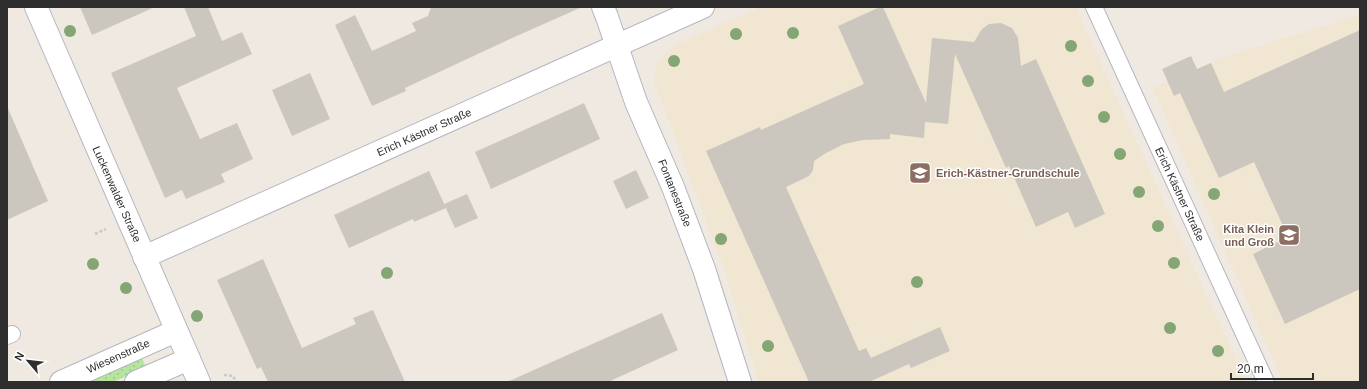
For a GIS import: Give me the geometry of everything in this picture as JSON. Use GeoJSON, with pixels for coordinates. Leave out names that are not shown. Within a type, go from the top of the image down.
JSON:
{"type":"FeatureCollection","features":[{"type":"Feature","properties":{"kind":"street","name":"Luckenwalder Straße"},"geometry":{"type":"LineString","coordinates":[[36,7],[199,382]]}},
{"type":"Feature","properties":{"kind":"street","name":"Fontanestraße"},"geometry":{"type":"LineString","coordinates":[[603,7],[636,102],[673,187],[702,262],[740,382]]}},
{"type":"Feature","properties":{"kind":"street","name":"Erich Kästner Straße"},"geometry":{"type":"LineString","coordinates":[[144,257],[703,7]]}},
{"type":"Feature","properties":{"kind":"street","name":"Wiesenstraße"},"geometry":{"type":"LineString","coordinates":[[61,382],[176,331]]}},
{"type":"Feature","properties":{"kind":"street"},"geometry":{"type":"LineString","coordinates":[[136,382],[189,359]]}},
{"type":"Feature","properties":{"kind":"lane","name":"Erich Kästner Straße"},"geometry":{"type":"LineString","coordinates":[[1094,7],[1266,382]]}},
{"type":"Feature","properties":{"kind":"path"},"geometry":{"type":"LineString","coordinates":[[233,376],[236,382]]}},
{"type":"Feature","properties":{"kind":"shaded area","name":"Erich-Kästner-Grundschule"},"geometry":{"type":"Polygon","coordinates":[[[761,7],[1075,7],[1246,382],[759,382],[723,266],[654,81],[656,66],[665,54],[675,45],[761,7]]]}},
{"type":"Feature","properties":{"kind":"shaded area","name":"Kita Klein und Groß"},"geometry":{"type":"Polygon","coordinates":[[[1360,15],[1360,382],[1283,382],[1153,88],[1221,58],[1360,15]]]}},
{"type":"Feature","properties":{"kind":"green space"},"geometry":{"type":"Polygon","coordinates":[[[141,356],[146,367],[113,382],[82,382],[141,356]]]}},
{"type":"Feature","properties":{"kind":"building"},"geometry":{"type":"Polygon","coordinates":[[[80,7],[155,7],[92,35],[80,7]]]}},
{"type":"Feature","properties":{"kind":"building"},"geometry":{"type":"Polygon","coordinates":[[[184,7],[208,7],[222,41],[242,32],[252,54],[177,88],[200,139],[237,123],[253,159],[221,174],[225,182],[186,199],[182,190],[165,198],[111,73],[196,36],[184,7]]]}},
{"type":"Feature","properties":{"kind":"building"},"geometry":{"type":"Polygon","coordinates":[[[431,7],[582,7],[405,88],[406,91],[372,106],[335,25],[355,15],[372,51],[416,31],[412,23],[428,16],[431,7]]]}},
{"type":"Feature","properties":{"kind":"building"},"geometry":{"type":"Polygon","coordinates":[[[883,7],[926,103],[932,38],[974,42],[982,29],[989,24],[1001,23],[1012,28],[1018,38],[1021,66],[1036,59],[1105,214],[1075,228],[1068,212],[1036,227],[1009,166],[1006,168],[955,54],[948,124],[925,122],[924,138],[890,134],[890,139],[863,140],[844,144],[814,161],[813,170],[809,176],[786,187],[859,351],[866,348],[871,358],[940,327],[950,351],[911,368],[909,364],[869,382],[809,382],[706,151],[760,127],[761,130],[864,84],[838,26],[883,7]]]}},
{"type":"Feature","properties":{"kind":"building","name":"Kita Klein und Groß"},"geometry":{"type":"Polygon","coordinates":[[[1360,30],[1360,289],[1285,324],[1253,254],[1288,237],[1254,162],[1219,178],[1180,93],[1174,96],[1162,69],[1191,56],[1197,69],[1211,63],[1224,92],[1360,30]]]}},
{"type":"Feature","properties":{"kind":"building"},"geometry":{"type":"Polygon","coordinates":[[[310,73],[330,119],[292,136],[272,90],[310,73]]]}},
{"type":"Feature","properties":{"kind":"building"},"geometry":{"type":"Polygon","coordinates":[[[584,103],[600,139],[491,189],[475,152],[584,103]]]}},
{"type":"Feature","properties":{"kind":"building"},"geometry":{"type":"Polygon","coordinates":[[[7,106],[48,201],[7,220],[7,106]]]}},
{"type":"Feature","properties":{"kind":"building"},"geometry":{"type":"Polygon","coordinates":[[[636,170],[649,198],[626,209],[613,181],[636,170]]]}},
{"type":"Feature","properties":{"kind":"building"},"geometry":{"type":"Polygon","coordinates":[[[429,171],[446,208],[414,222],[413,219],[349,248],[334,215],[429,171]]]}},
{"type":"Feature","properties":{"kind":"building"},"geometry":{"type":"Polygon","coordinates":[[[467,194],[478,218],[455,228],[444,204],[467,194]]]}},
{"type":"Feature","properties":{"kind":"building"},"geometry":{"type":"Polygon","coordinates":[[[263,259],[302,348],[356,324],[353,318],[373,310],[405,382],[268,382],[261,367],[257,369],[217,280],[263,259]]]}},
{"type":"Feature","properties":{"kind":"building"},"geometry":{"type":"Polygon","coordinates":[[[662,313],[678,350],[608,382],[507,382],[662,313]]]}},
{"type":"Feature","properties":{"kind":"place","name":"Erich-Kästner-Grundschule"},"geometry":{"type":"Point","coordinates":[920,173]}},
{"type":"Feature","properties":{"kind":"place","name":"Kita Klein und Groß"},"geometry":{"type":"Point","coordinates":[1289,235]}}]}
